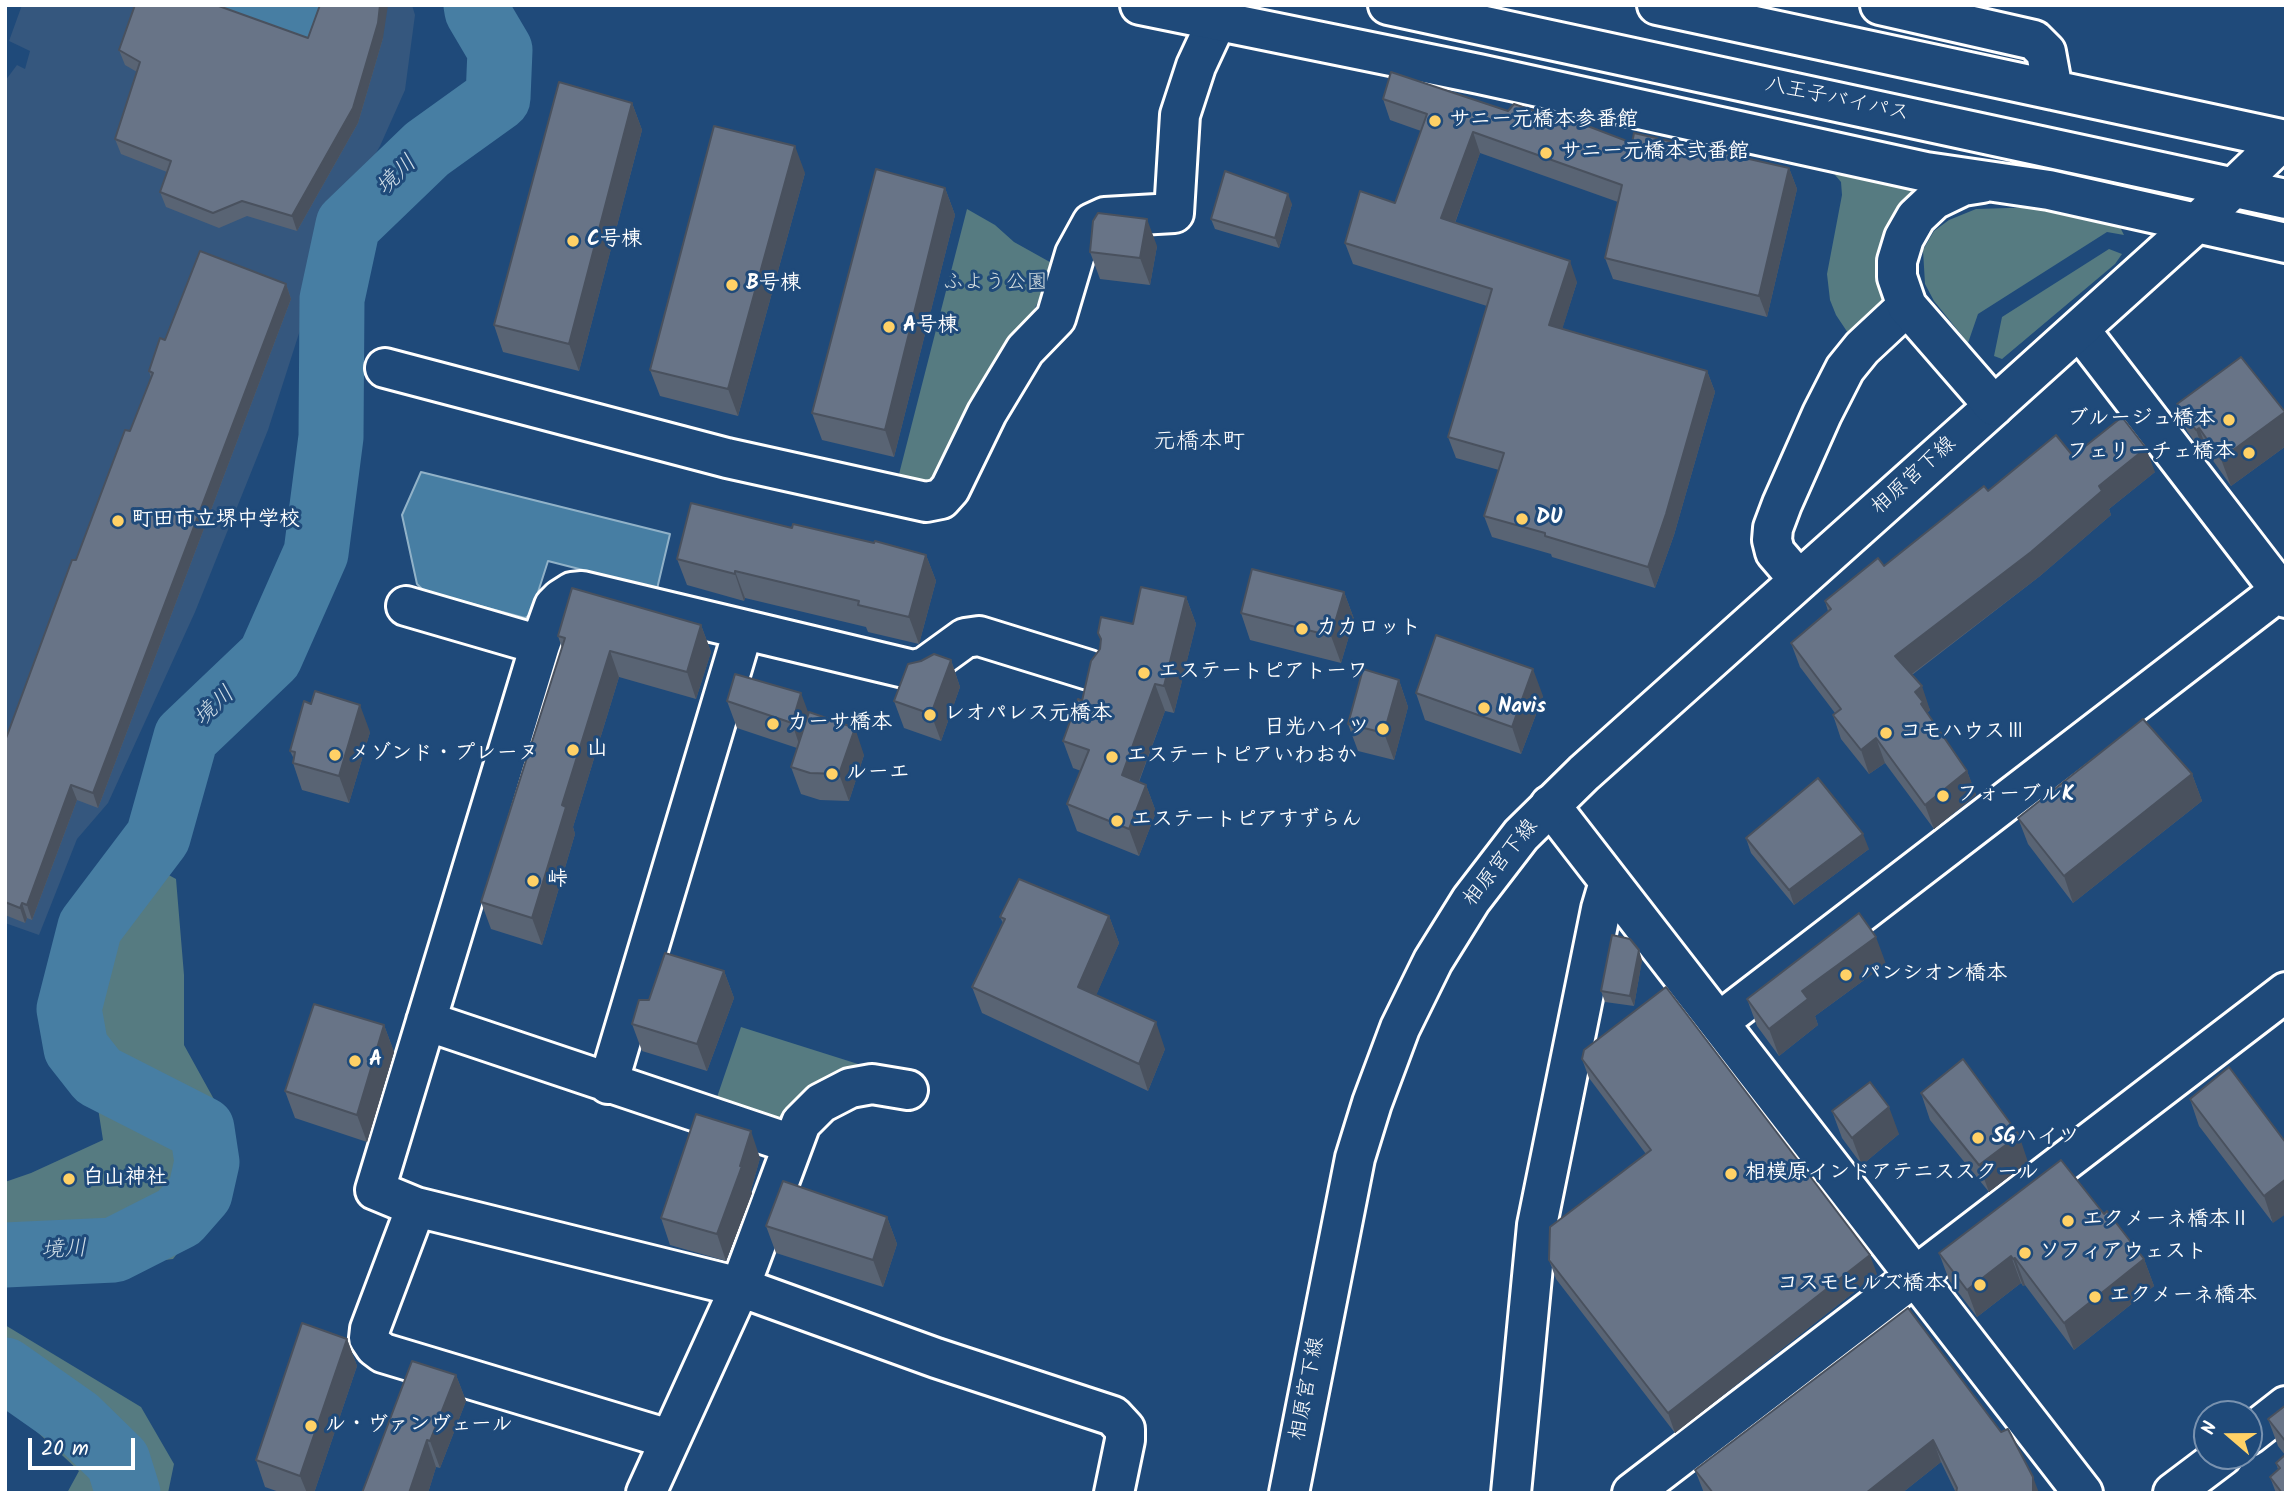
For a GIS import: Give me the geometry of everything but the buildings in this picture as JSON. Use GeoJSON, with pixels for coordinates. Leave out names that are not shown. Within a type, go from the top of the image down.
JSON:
{"type":"FeatureCollection","features":[{"type":"Feature","properties":{"kind":"main road"},"geometry":{"type":"LineString","coordinates":[[1140,5],[1702,121],[1926,172],[2012,183]]}},
{"type":"Feature","properties":{"kind":"main road","name":"八王子バイパス"},"geometry":{"type":"LineString","coordinates":[[1388,5],[2286,199]]}},
{"type":"Feature","properties":{"kind":"main road"},"geometry":{"type":"LineString","coordinates":[[1657,5],[2285,140]]}},
{"type":"Feature","properties":{"kind":"main road"},"geometry":{"type":"LineString","coordinates":[[1880,5],[2034,40],[2046,52],[2053,90]]}},
{"type":"Feature","properties":{"kind":"main road"},"geometry":{"type":"LineString","coordinates":[[384,368],[727,458],[926,502],[941,499],[950,489],[987,413],[1025,350],[1056,318],[1076,254],[1092,223],[1105,217],[1174,213],[1180,115],[1196,66],[1217,20]]}},
{"type":"Feature","properties":{"kind":"main road"},"geometry":{"type":"LineString","coordinates":[[1489,27],[1712,89],[1928,159],[2012,183],[2286,243]]}},
{"type":"Feature","properties":{"kind":"main road","name":"相原宮下線"},"geometry":{"type":"LineString","coordinates":[[1289,1493],[1355,1158],[1372,1102],[1400,1028],[1433,961],[1471,900],[1521,835],[1550,806],[2080,330],[2285,140]]}},
{"type":"Feature","properties":{"kind":"main road"},"geometry":{"type":"LineString","coordinates":[[1994,406],[1907,306],[1897,277],[1897,261],[1904,238],[1916,217],[1934,200],[1963,186],[2012,183]]}},
{"type":"Feature","properties":{"kind":"main road"},"geometry":{"type":"LineString","coordinates":[[1799,580],[1775,552],[1772,540],[1773,528],[1782,504],[1845,369],[1862,348],[1907,306]]}},
{"type":"Feature","properties":{"kind":"main road"},"geometry":{"type":"LineString","coordinates":[[1719,1022],[2284,592],[2080,330]]}},
{"type":"Feature","properties":{"kind":"main road"},"geometry":{"type":"LineString","coordinates":[[1089,670],[979,636],[965,638],[925,667],[913,670],[582,591],[572,592],[554,607],[540,645],[375,1190],[416,1207],[740,1287],[936,1358],[1113,1416],[1125,1429],[1114,1493]]}},
{"type":"Feature","properties":{"kind":"main road"},"geometry":{"type":"LineString","coordinates":[[406,606],[540,645]]}},
{"type":"Feature","properties":{"kind":"main road"},"geometry":{"type":"LineString","coordinates":[[608,1084],[743,631]]}},
{"type":"Feature","properties":{"kind":"main road"},"geometry":{"type":"LineString","coordinates":[[1550,806],[2082,1493]]}},
{"type":"Feature","properties":{"kind":"main road"},"geometry":{"type":"LineString","coordinates":[[1511,1493],[1537,1225],[1598,922],[1609,882]]}},
{"type":"Feature","properties":{"kind":"main road"},"geometry":{"type":"LineString","coordinates":[[1632,1493],[2286,992]]}},
{"type":"Feature","properties":{"kind":"main road"},"geometry":{"type":"LineString","coordinates":[[426,1021],[792,1144]]}},
{"type":"Feature","properties":{"kind":"main road"},"geometry":{"type":"LineString","coordinates":[[646,1493],[740,1287],[801,1123],[811,1112],[839,1092],[872,1084],[908,1090]]}},
{"type":"Feature","properties":{"kind":"main road"},"geometry":{"type":"LineString","coordinates":[[416,1207],[370,1329],[369,1338],[375,1347],[383,1353],[669,1439]]}},
{"type":"Feature","properties":{"kind":"main road"},"geometry":{"type":"LineString","coordinates":[[2263,1424],[2286,1406]]}},
{"type":"Feature","properties":{"kind":"main road"},"geometry":{"type":"LineString","coordinates":[[2174,1493],[2204,1470]]}},
{"type":"Feature","properties":{"kind":"shaded area","name":"町田市立堺中学校"},"geometry":{"type":"Polygon","coordinates":[[[22,5],[412,5],[415,15],[405,90],[380,146],[340,217],[320,268],[268,430],[195,612],[108,803],[77,839],[39,935],[5,923],[5,81],[17,65],[25,69],[30,51],[9,41],[22,5]]]}},
{"type":"Feature","properties":{"kind":"shaded area"},"geometry":{"type":"Polygon","coordinates":[[[189,5],[330,5],[314,53],[189,5]]]}},
{"type":"Feature","properties":{"kind":"shaded area"},"geometry":{"type":"Polygon","coordinates":[[[421,472],[670,534],[657,589],[548,561],[531,614],[525,618],[424,591],[417,584],[402,515],[421,472]]]}},
{"type":"Feature","properties":{"kind":"green space"},"geometry":{"type":"Polygon","coordinates":[[[1830,169],[1919,188],[1900,207],[1886,230],[1880,256],[1885,296],[1882,307],[1850,336],[1830,300],[1827,274],[1842,195],[1841,182],[1830,169]]]}},
{"type":"Feature","properties":{"kind":"green space"},"geometry":{"type":"Polygon","coordinates":[[[2042,207],[2119,225],[2124,235],[2107,232],[1978,314],[1968,343],[1934,301],[1925,284],[1923,250],[1934,231],[1949,220],[1976,209],[2042,207]]]}},
{"type":"Feature","properties":{"kind":"green space","name":"ふよう公園"},"geometry":{"type":"Polygon","coordinates":[[[967,209],[995,225],[1014,242],[1057,266],[1027,323],[1015,336],[946,450],[933,480],[918,487],[897,482],[967,209]]]}},
{"type":"Feature","properties":{"kind":"green space"},"geometry":{"type":"Polygon","coordinates":[[[2109,249],[2122,254],[2115,264],[2002,359],[1994,356],[2002,317],[2109,249]]]}},
{"type":"Feature","properties":{"kind":"green space"},"geometry":{"type":"Polygon","coordinates":[[[154,867],[176,879],[184,975],[184,1045],[221,1112],[209,1212],[173,1259],[5,1280],[5,1182],[103,1140],[87,1038],[103,949],[154,867]]]}},
{"type":"Feature","properties":{"kind":"green space"},"geometry":{"type":"Polygon","coordinates":[[[741,1027],[877,1070],[821,1081],[777,1121],[715,1103],[741,1027]]]}},
{"type":"Feature","properties":{"kind":"green space"},"geometry":{"type":"Polygon","coordinates":[[[5,1325],[141,1407],[174,1464],[168,1493],[67,1493],[79,1471],[5,1402],[5,1325]]]}},
{"type":"Feature","properties":{"kind":"waterway","name":"境川"},"geometry":{"type":"LineString","coordinates":[[5,1255],[114,1250],[179,1217],[200,1193],[207,1162],[202,1129],[98,1076],[76,1048],[69,1009],[90,927],[158,837],[186,737],[270,657],[316,553],[331,437],[332,299],[348,225],[427,149],[498,98],[500,50],[476,5]]}},
{"type":"Feature","properties":{"kind":"waterway","name":"境川"},"geometry":{"type":"LineString","coordinates":[[5,1370],[76,1420],[118,1461],[128,1493]]}},
{"type":"Feature","properties":{"kind":"place","name":"サニー元橋本参番館"},"geometry":{"type":"Point","coordinates":[1435,121]}},
{"type":"Feature","properties":{"kind":"place","name":"サニー元橋本弐番館"},"geometry":{"type":"Point","coordinates":[1546,153]}},
{"type":"Feature","properties":{"kind":"place","name":"C号棟"},"geometry":{"type":"Point","coordinates":[573,241]}},
{"type":"Feature","properties":{"kind":"place","name":"B号棟"},"geometry":{"type":"Point","coordinates":[732,285]}},
{"type":"Feature","properties":{"kind":"place","name":"A号棟"},"geometry":{"type":"Point","coordinates":[889,327]}},
{"type":"Feature","properties":{"kind":"place","name":"ブルージュ橋本"},"geometry":{"type":"Point","coordinates":[2229,420]}},
{"type":"Feature","properties":{"kind":"place","name":"フェリーチェ橋本"},"geometry":{"type":"Point","coordinates":[2249,453]}},
{"type":"Feature","properties":{"kind":"place","name":"DU"},"geometry":{"type":"Point","coordinates":[1522,519]}},
{"type":"Feature","properties":{"kind":"place","name":"町田市立堺中学校"},"geometry":{"type":"Point","coordinates":[118,521]}},
{"type":"Feature","properties":{"kind":"place","name":"カカロット"},"geometry":{"type":"Point","coordinates":[1302,629]}},
{"type":"Feature","properties":{"kind":"place","name":"エステートピアトーワ"},"geometry":{"type":"Point","coordinates":[1144,673]}},
{"type":"Feature","properties":{"kind":"place","name":"Navis"},"geometry":{"type":"Point","coordinates":[1484,708]}},
{"type":"Feature","properties":{"kind":"place","name":"レオパレス元橋本"},"geometry":{"type":"Point","coordinates":[930,715]}},
{"type":"Feature","properties":{"kind":"place","name":"カーサ橋本"},"geometry":{"type":"Point","coordinates":[773,724]}},
{"type":"Feature","properties":{"kind":"place","name":"日光ハイツ"},"geometry":{"type":"Point","coordinates":[1383,729]}},
{"type":"Feature","properties":{"kind":"place","name":"コモハウスⅢ"},"geometry":{"type":"Point","coordinates":[1886,733]}},
{"type":"Feature","properties":{"kind":"place","name":"山"},"geometry":{"type":"Point","coordinates":[573,750]}},
{"type":"Feature","properties":{"kind":"place","name":"メゾンド・プレーヌ"},"geometry":{"type":"Point","coordinates":[335,755]}},
{"type":"Feature","properties":{"kind":"place","name":"エステートピアいわおか"},"geometry":{"type":"Point","coordinates":[1112,757]}},
{"type":"Feature","properties":{"kind":"place","name":"ルーエ"},"geometry":{"type":"Point","coordinates":[832,774]}},
{"type":"Feature","properties":{"kind":"place","name":"フォーブルK"},"geometry":{"type":"Point","coordinates":[1943,796]}},
{"type":"Feature","properties":{"kind":"place","name":"エステートピアすずらん"},"geometry":{"type":"Point","coordinates":[1117,821]}},
{"type":"Feature","properties":{"kind":"place","name":"峠"},"geometry":{"type":"Point","coordinates":[533,881]}},
{"type":"Feature","properties":{"kind":"place","name":"パンシオン橋本"},"geometry":{"type":"Point","coordinates":[1846,975]}},
{"type":"Feature","properties":{"kind":"place","name":"A"},"geometry":{"type":"Point","coordinates":[355,1061]}},
{"type":"Feature","properties":{"kind":"place","name":"SGハイツ"},"geometry":{"type":"Point","coordinates":[1978,1138]}},
{"type":"Feature","properties":{"kind":"place","name":"相模原インドアテニススクール"},"geometry":{"type":"Point","coordinates":[1731,1174]}},
{"type":"Feature","properties":{"kind":"place","name":"白山神社"},"geometry":{"type":"Point","coordinates":[69,1179]}},
{"type":"Feature","properties":{"kind":"place","name":"エクメーネ橋本Ⅱ"},"geometry":{"type":"Point","coordinates":[2068,1221]}},
{"type":"Feature","properties":{"kind":"place","name":"ソフィアウェスト"},"geometry":{"type":"Point","coordinates":[2025,1253]}},
{"type":"Feature","properties":{"kind":"place","name":"コスモヒルズ橋本Ⅰ"},"geometry":{"type":"Point","coordinates":[1980,1285]}},
{"type":"Feature","properties":{"kind":"place","name":"エクメーネ橋本"},"geometry":{"type":"Point","coordinates":[2095,1297]}},
{"type":"Feature","properties":{"kind":"place","name":"ル・ヴァンヴェール"},"geometry":{"type":"Point","coordinates":[311,1426]}},
{"type":"Feature","properties":{"kind":"district","name":"元橋本町"},"geometry":{"type":"Point","coordinates":[1199,444]}}]}
